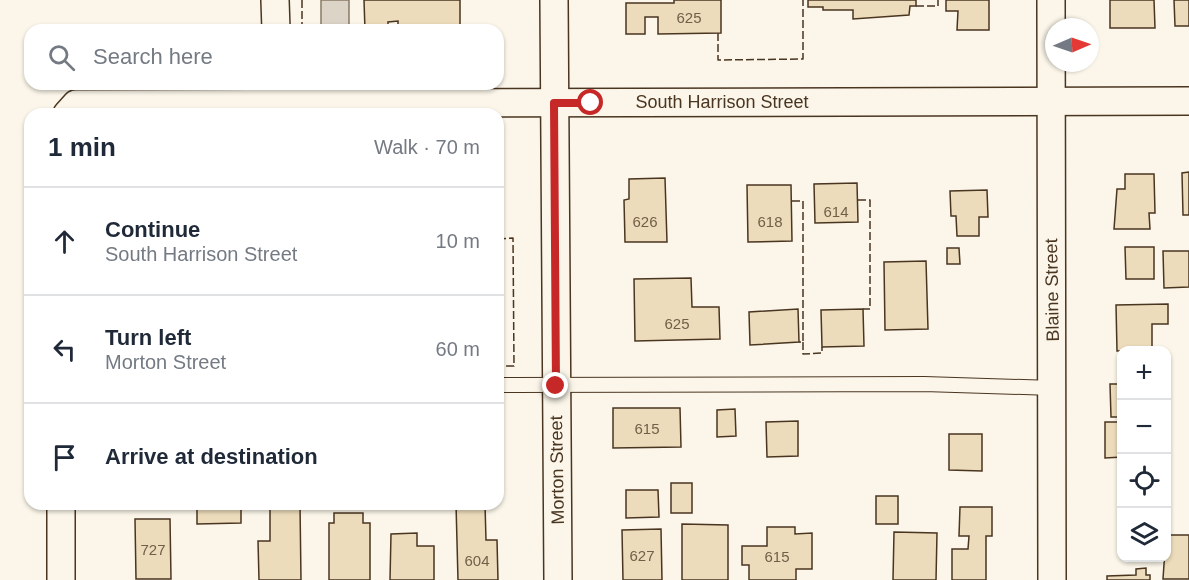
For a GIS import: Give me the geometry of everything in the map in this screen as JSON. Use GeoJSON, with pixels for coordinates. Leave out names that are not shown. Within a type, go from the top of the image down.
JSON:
{"type":"FeatureCollection","features":[{"type":"Feature","properties":{"kind":"street"},"geometry":{"type":"LineString","coordinates":[[275,0],[276,24]]}},
{"type":"Feature","properties":{"kind":"street","name":"Morton Street"},"geometry":{"type":"LineString","coordinates":[[554,0],[558,580]]}},
{"type":"Feature","properties":{"kind":"street","name":"Blaine Street"},"geometry":{"type":"LineString","coordinates":[[1051,0],[1052,580]]}},
{"type":"Feature","properties":{"kind":"street","name":"South Harrison Street"},"geometry":{"type":"LineString","coordinates":[[85,108],[276,94],[554,103],[1189,101]]}},
{"type":"Feature","properties":{"kind":"street"},"geometry":{"type":"LineString","coordinates":[[61,510],[61,580]]}},
{"type":"Feature","properties":{"kind":"lane"},"geometry":{"type":"LineString","coordinates":[[504,385],[924,384],[1053,388]]}},
{"type":"Feature","properties":{"kind":"shaded area"},"geometry":{"type":"Polygon","coordinates":[[[321,0],[349,0],[349,24],[321,24],[321,0]]]}},
{"type":"Feature","properties":{"kind":"building"},"geometry":{"type":"Polygon","coordinates":[[[364,0],[460,0],[460,24],[398,24],[398,21],[388,22],[388,24],[365,24],[364,0]]]}},
{"type":"Feature","properties":{"kind":"building"},"geometry":{"type":"Polygon","coordinates":[[[674,0],[721,0],[721,33],[658,34],[658,17],[645,17],[645,34],[626,34],[626,3],[674,3],[674,0]]]}},
{"type":"Feature","properties":{"kind":"building"},"geometry":{"type":"Polygon","coordinates":[[[808,0],[916,0],[916,6],[910,6],[909,15],[853,19],[853,10],[823,10],[823,7],[808,7],[808,0]]]}},
{"type":"Feature","properties":{"kind":"building"},"geometry":{"type":"Polygon","coordinates":[[[946,0],[989,0],[989,30],[957,30],[958,11],[946,11],[946,0]]]}},
{"type":"Feature","properties":{"kind":"building"},"geometry":{"type":"Polygon","coordinates":[[[1110,0],[1154,0],[1155,28],[1110,28],[1110,0]]]}},
{"type":"Feature","properties":{"kind":"building"},"geometry":{"type":"Polygon","coordinates":[[[1174,0],[1189,0],[1189,26],[1175,26],[1174,0]]]}},
{"type":"Feature","properties":{"kind":"building"},"geometry":{"type":"Polygon","coordinates":[[[1189,172],[1189,215],[1183,215],[1182,173],[1189,172]]]}},
{"type":"Feature","properties":{"kind":"building"},"geometry":{"type":"Polygon","coordinates":[[[1125,174],[1154,174],[1155,213],[1149,213],[1150,229],[1114,229],[1117,189],[1125,189],[1125,174]]]}},
{"type":"Feature","properties":{"kind":"building"},"geometry":{"type":"Polygon","coordinates":[[[665,178],[667,242],[625,242],[624,200],[629,199],[629,179],[665,178]]]}},
{"type":"Feature","properties":{"kind":"building"},"geometry":{"type":"Polygon","coordinates":[[[857,183],[858,222],[815,223],[814,184],[857,183]]]}},
{"type":"Feature","properties":{"kind":"building"},"geometry":{"type":"Polygon","coordinates":[[[747,185],[791,185],[792,241],[748,242],[747,185]]]}},
{"type":"Feature","properties":{"kind":"building"},"geometry":{"type":"Polygon","coordinates":[[[987,190],[988,217],[979,217],[979,236],[957,236],[956,216],[951,216],[950,191],[987,190]]]}},
{"type":"Feature","properties":{"kind":"building"},"geometry":{"type":"Polygon","coordinates":[[[1125,247],[1154,247],[1154,279],[1126,279],[1125,247]]]}},
{"type":"Feature","properties":{"kind":"building"},"geometry":{"type":"Polygon","coordinates":[[[947,248],[959,248],[960,264],[947,264],[947,248]]]}},
{"type":"Feature","properties":{"kind":"building"},"geometry":{"type":"Polygon","coordinates":[[[1163,251],[1189,251],[1189,287],[1164,288],[1163,251]]]}},
{"type":"Feature","properties":{"kind":"building"},"geometry":{"type":"Polygon","coordinates":[[[926,261],[928,329],[885,330],[884,262],[926,261]]]}},
{"type":"Feature","properties":{"kind":"building"},"geometry":{"type":"Polygon","coordinates":[[[691,278],[692,307],[719,307],[720,339],[635,341],[634,279],[691,278]]]}},
{"type":"Feature","properties":{"kind":"building"},"geometry":{"type":"Polygon","coordinates":[[[1168,304],[1168,324],[1152,324],[1152,346],[1117,346],[1117,351],[1116,305],[1168,304]]]}},
{"type":"Feature","properties":{"kind":"building"},"geometry":{"type":"Polygon","coordinates":[[[798,309],[799,342],[750,345],[749,312],[798,309]]]}},
{"type":"Feature","properties":{"kind":"building"},"geometry":{"type":"Polygon","coordinates":[[[863,309],[864,346],[822,347],[821,310],[863,309]]]}},
{"type":"Feature","properties":{"kind":"building"},"geometry":{"type":"Polygon","coordinates":[[[1110,384],[1117,384],[1117,417],[1111,417],[1110,384]]]}},
{"type":"Feature","properties":{"kind":"building"},"geometry":{"type":"Polygon","coordinates":[[[613,408],[680,408],[681,447],[613,448],[613,408]]]}},
{"type":"Feature","properties":{"kind":"building"},"geometry":{"type":"Polygon","coordinates":[[[735,409],[736,436],[717,437],[717,410],[735,409]]]}},
{"type":"Feature","properties":{"kind":"building"},"geometry":{"type":"Polygon","coordinates":[[[798,421],[798,456],[767,457],[766,422],[798,421]]]}},
{"type":"Feature","properties":{"kind":"building"},"geometry":{"type":"Polygon","coordinates":[[[1105,422],[1117,422],[1117,457],[1105,458],[1105,422]]]}},
{"type":"Feature","properties":{"kind":"building"},"geometry":{"type":"Polygon","coordinates":[[[949,434],[982,434],[982,471],[949,470],[949,434]]]}},
{"type":"Feature","properties":{"kind":"building"},"geometry":{"type":"Polygon","coordinates":[[[671,483],[692,483],[692,513],[671,513],[671,483]]]}},
{"type":"Feature","properties":{"kind":"building"},"geometry":{"type":"Polygon","coordinates":[[[626,490],[658,490],[659,517],[626,518],[626,490]]]}},
{"type":"Feature","properties":{"kind":"building"},"geometry":{"type":"Polygon","coordinates":[[[876,496],[898,496],[898,524],[876,524],[876,496]]]}},
{"type":"Feature","properties":{"kind":"building"},"geometry":{"type":"Polygon","coordinates":[[[960,507],[992,507],[992,536],[986,536],[986,580],[952,580],[952,549],[968,549],[969,536],[959,536],[960,507]]]}},
{"type":"Feature","properties":{"kind":"building"},"geometry":{"type":"Polygon","coordinates":[[[197,510],[241,510],[241,523],[197,524],[197,510]]]}},
{"type":"Feature","properties":{"kind":"building"},"geometry":{"type":"Polygon","coordinates":[[[270,510],[300,510],[301,580],[259,580],[258,541],[270,541],[270,510]]]}},
{"type":"Feature","properties":{"kind":"building"},"geometry":{"type":"Polygon","coordinates":[[[456,510],[485,510],[486,540],[497,540],[498,580],[458,580],[456,510]]]}},
{"type":"Feature","properties":{"kind":"building"},"geometry":{"type":"Polygon","coordinates":[[[334,513],[363,513],[363,523],[370,523],[370,580],[329,580],[329,523],[334,523],[334,513]]]}},
{"type":"Feature","properties":{"kind":"building"},"geometry":{"type":"Polygon","coordinates":[[[135,519],[170,519],[171,579],[136,579],[135,519]]]}},
{"type":"Feature","properties":{"kind":"building"},"geometry":{"type":"Polygon","coordinates":[[[682,524],[728,525],[728,580],[682,580],[682,524]]]}},
{"type":"Feature","properties":{"kind":"building"},"geometry":{"type":"Polygon","coordinates":[[[767,527],[795,527],[795,534],[812,533],[812,569],[796,569],[796,580],[749,580],[749,565],[742,565],[742,546],[767,546],[767,527]]]}},
{"type":"Feature","properties":{"kind":"building"},"geometry":{"type":"Polygon","coordinates":[[[661,529],[662,580],[623,580],[622,530],[661,529]]]}},
{"type":"Feature","properties":{"kind":"building"},"geometry":{"type":"Polygon","coordinates":[[[894,532],[937,533],[936,580],[893,580],[894,532]]]}},
{"type":"Feature","properties":{"kind":"building"},"geometry":{"type":"Polygon","coordinates":[[[417,533],[417,546],[434,546],[434,580],[390,580],[391,534],[417,533]]]}},
{"type":"Feature","properties":{"kind":"building"},"geometry":{"type":"Polygon","coordinates":[[[1171,535],[1189,535],[1189,579],[1163,579],[1164,562],[1171,562],[1171,535]]]}},
{"type":"Feature","properties":{"kind":"building"},"geometry":{"type":"Polygon","coordinates":[[[1146,568],[1146,575],[1150,575],[1150,580],[1107,580],[1107,576],[1136,575],[1136,569],[1146,568]]]}},
{"type":"Feature","properties":{"kind":"fence"},"geometry":{"type":"LineString","coordinates":[[302,0],[302,24]]}},
{"type":"Feature","properties":{"kind":"fence"},"geometry":{"type":"LineString","coordinates":[[718,33],[718,60],[803,59],[803,0]]}},
{"type":"Feature","properties":{"kind":"fence"},"geometry":{"type":"LineString","coordinates":[[916,6],[938,6],[938,0]]}},
{"type":"Feature","properties":{"kind":"fence"},"geometry":{"type":"LineString","coordinates":[[858,200],[870,200],[870,309],[863,309]]}},
{"type":"Feature","properties":{"kind":"fence"},"geometry":{"type":"LineString","coordinates":[[792,201],[803,201],[803,342],[799,342]]}},
{"type":"Feature","properties":{"kind":"fence"},"geometry":{"type":"LineString","coordinates":[[504,239],[513,238],[514,366],[504,366]]}},
{"type":"Feature","properties":{"kind":"fence"},"geometry":{"type":"LineString","coordinates":[[803,342],[803,354],[822,353],[822,347]]}},
{"type":"Feature","properties":{"kind":"route"},"geometry":{"type":"LineString","coordinates":[[556,386],[554,103],[591,103]]}}]}
